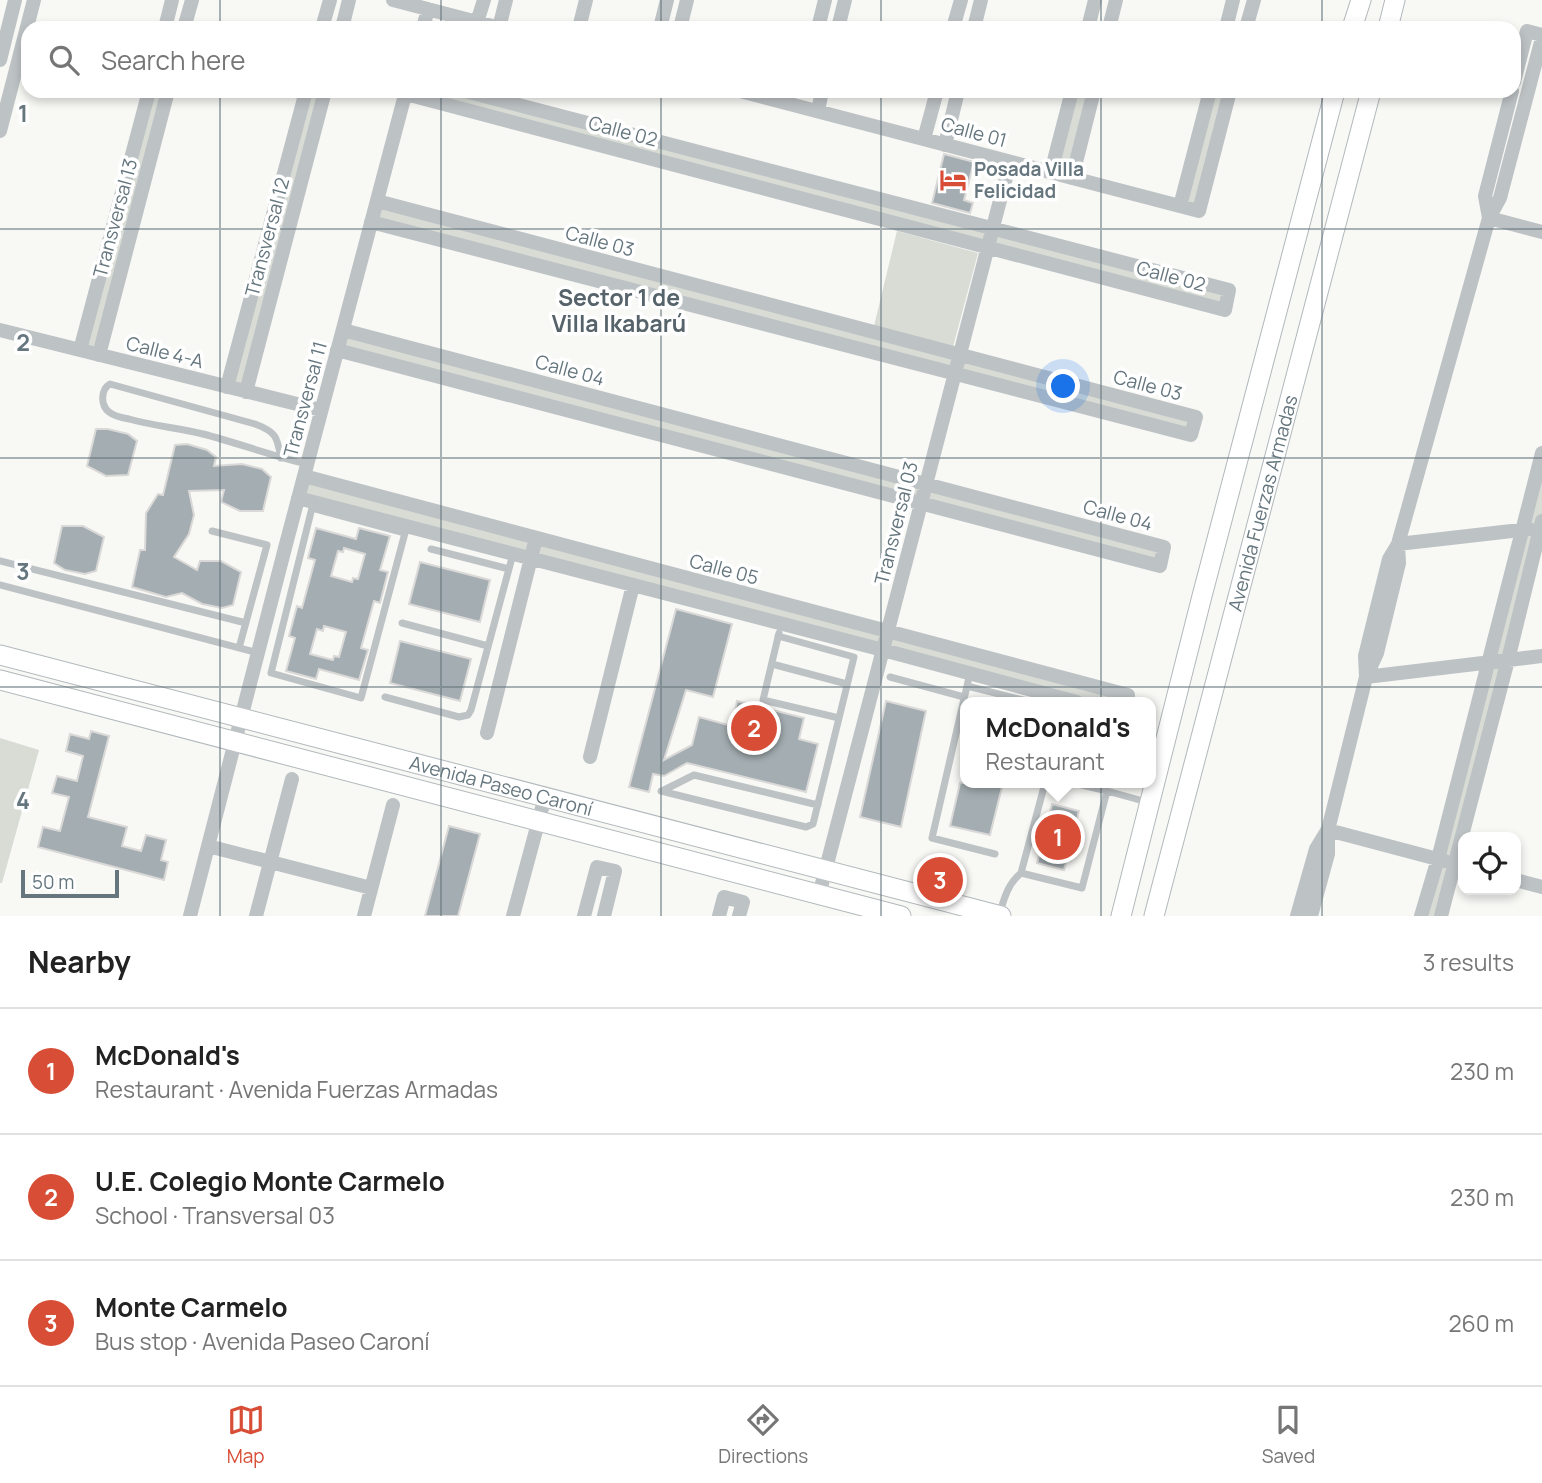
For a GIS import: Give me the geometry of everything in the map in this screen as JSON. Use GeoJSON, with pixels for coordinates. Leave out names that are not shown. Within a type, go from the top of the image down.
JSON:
{"type":"FeatureCollection","features":[{"type":"Feature","properties":{"kind":"street"},"geometry":{"type":"LineString","coordinates":[[0,60],[15,0]]}},
{"type":"Feature","properties":{"kind":"street"},"geometry":{"type":"LineString","coordinates":[[29,21],[34,0]]}},
{"type":"Feature","properties":{"kind":"street"},"geometry":{"type":"LineString","coordinates":[[167,21],[172,0]]}},
{"type":"Feature","properties":{"kind":"street"},"geometry":{"type":"LineString","coordinates":[[186,21],[192,0]]}},
{"type":"Feature","properties":{"kind":"street"},"geometry":{"type":"LineString","coordinates":[[324,21],[330,0]]}},
{"type":"Feature","properties":{"kind":"street"},"geometry":{"type":"LineString","coordinates":[[344,21],[349,0]]}},
{"type":"Feature","properties":{"kind":"street"},"geometry":{"type":"LineString","coordinates":[[393,0],[473,21]]}},
{"type":"Feature","properties":{"kind":"street"},"geometry":{"type":"LineString","coordinates":[[477,21],[484,0]]}},
{"type":"Feature","properties":{"kind":"street"},"geometry":{"type":"LineString","coordinates":[[502,21],[506,0]]}},
{"type":"Feature","properties":{"kind":"street"},"geometry":{"type":"LineString","coordinates":[[581,21],[586,0]]}},
{"type":"Feature","properties":{"kind":"street"},"geometry":{"type":"LineString","coordinates":[[662,21],[667,0]]}},
{"type":"Feature","properties":{"kind":"street"},"geometry":{"type":"LineString","coordinates":[[682,21],[687,0]]}},
{"type":"Feature","properties":{"kind":"street"},"geometry":{"type":"LineString","coordinates":[[820,21],[825,0]]}},
{"type":"Feature","properties":{"kind":"street"},"geometry":{"type":"LineString","coordinates":[[840,21],[845,0]]}},
{"type":"Feature","properties":{"kind":"street"},"geometry":{"type":"LineString","coordinates":[[955,21],[961,0]]}},
{"type":"Feature","properties":{"kind":"street"},"geometry":{"type":"LineString","coordinates":[[976,21],[981,0]]}},
{"type":"Feature","properties":{"kind":"street"},"geometry":{"type":"LineString","coordinates":[[1090,21],[1095,0]]}},
{"type":"Feature","properties":{"kind":"street"},"geometry":{"type":"LineString","coordinates":[[1112,21],[1116,0]]}},
{"type":"Feature","properties":{"kind":"street"},"geometry":{"type":"LineString","coordinates":[[1228,21],[1233,0]]}},
{"type":"Feature","properties":{"kind":"street"},"geometry":{"type":"LineString","coordinates":[[1248,21],[1254,0]]}},
{"type":"Feature","properties":{"kind":"street"},"geometry":{"type":"LineString","coordinates":[[1354,21],[1361,0]]}},
{"type":"Feature","properties":{"kind":"street"},"geometry":{"type":"LineString","coordinates":[[1390,21],[1395,0]]}},
{"type":"Feature","properties":{"kind":"street"},"geometry":{"type":"LineString","coordinates":[[425,21],[428,9]]}},
{"type":"Feature","properties":{"kind":"street"},"geometry":{"type":"LineString","coordinates":[[8,27],[21,31]]}},
{"type":"Feature","properties":{"kind":"street"},"geometry":{"type":"LineString","coordinates":[[1311,916],[1328,854],[1328,830],[1366,677],[1365,656],[1389,559],[1398,544],[1489,218],[1500,198],[1542,37],[1527,31],[1521,55]]}},
{"type":"Feature","properties":{"kind":"street"},"geometry":{"type":"LineString","coordinates":[[0,131],[2,114],[21,49]]}},
{"type":"Feature","properties":{"kind":"street","name":"Transversal 13"},"geometry":{"type":"LineString","coordinates":[[80,350],[147,98]]}},
{"type":"Feature","properties":{"kind":"street","name":"Transversal 13"},"geometry":{"type":"LineString","coordinates":[[99,355],[166,98]]}},
{"type":"Feature","properties":{"kind":"street","name":"Transversal 12"},"geometry":{"type":"LineString","coordinates":[[227,387],[304,98]]}},
{"type":"Feature","properties":{"kind":"street","name":"Transversal 12"},"geometry":{"type":"LineString","coordinates":[[246,392],[323,98]]}},
{"type":"Feature","properties":{"kind":"street","name":"Transversal 11"},"geometry":{"type":"LineString","coordinates":[[190,916],[404,98]]}},
{"type":"Feature","properties":{"kind":"street","name":"Calle 02"},"geometry":{"type":"LineString","coordinates":[[428,98],[1225,310],[1229,290],[492,98]]}},
{"type":"Feature","properties":{"kind":"street","name":"Calle 01"},"geometry":{"type":"LineString","coordinates":[[767,98],[1199,211],[1228,98]]}},
{"type":"Feature","properties":{"kind":"street"},"geometry":{"type":"LineString","coordinates":[[797,106],[799,98]]}},
{"type":"Feature","properties":{"kind":"street"},"geometry":{"type":"LineString","coordinates":[[818,111],[821,98]]}},
{"type":"Feature","properties":{"kind":"street"},"geometry":{"type":"LineString","coordinates":[[924,139],[935,98]]}},
{"type":"Feature","properties":{"kind":"street"},"geometry":{"type":"LineString","coordinates":[[945,145],[956,98]]}},
{"type":"Feature","properties":{"kind":"street"},"geometry":{"type":"LineString","coordinates":[[1051,172],[1070,98]]}},
{"type":"Feature","properties":{"kind":"street"},"geometry":{"type":"LineString","coordinates":[[1072,178],[1092,98]]}},
{"type":"Feature","properties":{"kind":"street"},"geometry":{"type":"LineString","coordinates":[[1180,206],[1208,98]]}},
{"type":"Feature","properties":{"kind":"street","name":"Avenida Fuerzas Armadas"},"geometry":{"type":"LineString","coordinates":[[1156,779],[1333,98]]}},
{"type":"Feature","properties":{"kind":"street","name":"Avenida Fuerzas Armadas"},"geometry":{"type":"LineString","coordinates":[[1155,914],[1369,98]]}},
{"type":"Feature","properties":{"kind":"street"},"geometry":{"type":"LineString","coordinates":[[1489,218],[1485,196],[1510,98]]}},
{"type":"Feature","properties":{"kind":"street"},"geometry":{"type":"LineString","coordinates":[[634,154],[639,136]]}},
{"type":"Feature","properties":{"kind":"street"},"geometry":{"type":"LineString","coordinates":[[135,143],[153,149]]}},
{"type":"Feature","properties":{"kind":"street","name":"Transversal 03"},"geometry":{"type":"LineString","coordinates":[[819,895],[1010,162]]}},
{"type":"Feature","properties":{"kind":"street"},"geometry":{"type":"LineString","coordinates":[[281,184],[299,190]]}},
{"type":"Feature","properties":{"kind":"street","name":"Calle 03"},"geometry":{"type":"LineString","coordinates":[[371,222],[1191,435],[1196,417],[377,201]]}},
{"type":"Feature","properties":{"kind":"street"},"geometry":{"type":"LineString","coordinates":[[1489,218],[1542,232]]}},
{"type":"Feature","properties":{"kind":"street"},"geometry":{"type":"LineString","coordinates":[[488,252],[493,233]]}},
{"type":"Feature","properties":{"kind":"street"},"geometry":{"type":"LineString","coordinates":[[603,282],[608,263]]}},
{"type":"Feature","properties":{"kind":"street","name":"Calle 4-A"},"geometry":{"type":"LineString","coordinates":[[0,330],[321,410]]}},
{"type":"Feature","properties":{"kind":"street","name":"Calle 04"},"geometry":{"type":"LineString","coordinates":[[338,350],[1160,566],[1164,547],[343,330]]}},
{"type":"Feature","properties":{"kind":"street"},"geometry":{"type":"LineString","coordinates":[[1057,400],[1062,382]]}},
{"type":"Feature","properties":{"kind":"street"},"geometry":{"type":"LineString","coordinates":[[561,408],[566,389]]}},
{"type":"Feature","properties":{"kind":"street"},"geometry":{"type":"LineString","coordinates":[[1421,916],[1542,453]]}},
{"type":"Feature","properties":{"kind":"street","name":"Calle 05"},"geometry":{"type":"LineString","coordinates":[[306,470],[590,553],[1127,697]]}},
{"type":"Feature","properties":{"kind":"street","name":"Calle 05"},"geometry":{"type":"LineString","coordinates":[[298,498],[630,584],[779,630],[883,650],[964,676],[985,677],[1018,686],[1036,697]]}},
{"type":"Feature","properties":{"kind":"street"},"geometry":{"type":"LineString","coordinates":[[1042,535],[1047,516]]}},
{"type":"Feature","properties":{"kind":"street"},"geometry":{"type":"LineString","coordinates":[[1398,544],[1541,526],[1467,832]]}},
{"type":"Feature","properties":{"kind":"street"},"geometry":{"type":"LineString","coordinates":[[487,733],[536,538]]}},
{"type":"Feature","properties":{"kind":"street"},"geometry":{"type":"LineString","coordinates":[[585,572],[590,553]]}},
{"type":"Feature","properties":{"kind":"street"},"geometry":{"type":"LineString","coordinates":[[590,757],[630,584],[632,564]]}},
{"type":"Feature","properties":{"kind":"street"},"geometry":{"type":"LineString","coordinates":[[779,630],[785,605]]}},
{"type":"Feature","properties":{"kind":"street"},"geometry":{"type":"LineString","coordinates":[[960,651],[964,676]]}},
{"type":"Feature","properties":{"kind":"street","name":"Avenida Paseo Caroní"},"geometry":{"type":"LineString","coordinates":[[0,655],[1000,916]]}},
{"type":"Feature","properties":{"kind":"street"},"geometry":{"type":"LineString","coordinates":[[1366,677],[1542,656]]}},
{"type":"Feature","properties":{"kind":"street"},"geometry":{"type":"LineString","coordinates":[[985,677],[989,659]]}},
{"type":"Feature","properties":{"kind":"street"},"geometry":{"type":"LineString","coordinates":[[1018,686],[1022,667]]}},
{"type":"Feature","properties":{"kind":"street"},"geometry":{"type":"LineString","coordinates":[[1036,697],[1046,674]]}},
{"type":"Feature","properties":{"kind":"street","name":"Avenida Paseo Caroní"},"geometry":{"type":"LineString","coordinates":[[0,680],[901,916]]}},
{"type":"Feature","properties":{"kind":"street"},"geometry":{"type":"LineString","coordinates":[[256,916],[292,779]]}},
{"type":"Feature","properties":{"kind":"street","name":"Avenida Fuerzas Armadas"},"geometry":{"type":"LineString","coordinates":[[1121,916],[1154,788]]}},
{"type":"Feature","properties":{"kind":"street"},"geometry":{"type":"LineString","coordinates":[[513,916],[545,797]]}},
{"type":"Feature","properties":{"kind":"street"},"geometry":{"type":"LineString","coordinates":[[364,916],[393,805]]}},
{"type":"Feature","properties":{"kind":"street"},"geometry":{"type":"LineString","coordinates":[[1328,830],[1458,865]]}},
{"type":"Feature","properties":{"kind":"street"},"geometry":{"type":"LineString","coordinates":[[1297,916],[1316,849],[1328,830]]}},
{"type":"Feature","properties":{"kind":"street"},"geometry":{"type":"LineString","coordinates":[[208,846],[371,888]]}},
{"type":"Feature","properties":{"kind":"street"},"geometry":{"type":"LineString","coordinates":[[584,916],[597,867],[615,871],[604,916]]}},
{"type":"Feature","properties":{"kind":"street"},"geometry":{"type":"LineString","coordinates":[[1441,916],[1458,868]]}},
{"type":"Feature","properties":{"kind":"street"},"geometry":{"type":"LineString","coordinates":[[1521,881],[1542,887]]}},
{"type":"Feature","properties":{"kind":"street"},"geometry":{"type":"LineString","coordinates":[[1108,916],[1126,894]]}},
{"type":"Feature","properties":{"kind":"street"},"geometry":{"type":"LineString","coordinates":[[719,916],[724,897],[743,902],[739,916]]}},
{"type":"Feature","properties":{"kind":"lane"},"geometry":{"type":"LineString","coordinates":[[281,458],[275,434],[255,424],[110,384],[103,391],[105,408],[120,417],[202,434],[281,458],[306,470]]}},
{"type":"Feature","properties":{"kind":"lane"},"geometry":{"type":"LineString","coordinates":[[312,508],[405,533],[361,698],[271,673],[287,611],[312,508]]}},
{"type":"Feature","properties":{"kind":"lane"},"geometry":{"type":"LineString","coordinates":[[212,531],[267,545],[239,648]]}},
{"type":"Feature","properties":{"kind":"lane"},"geometry":{"type":"LineString","coordinates":[[431,549],[509,569]]}},
{"type":"Feature","properties":{"kind":"lane"},"geometry":{"type":"LineString","coordinates":[[385,697],[459,717],[468,715],[513,554]]}},
{"type":"Feature","properties":{"kind":"lane"},"geometry":{"type":"LineString","coordinates":[[0,561],[246,623]]}},
{"type":"Feature","properties":{"kind":"lane"},"geometry":{"type":"LineString","coordinates":[[0,585],[258,653]]}},
{"type":"Feature","properties":{"kind":"lane"},"geometry":{"type":"LineString","coordinates":[[270,607],[287,611]]}},
{"type":"Feature","properties":{"kind":"lane"},"geometry":{"type":"LineString","coordinates":[[402,622],[488,646]]}},
{"type":"Feature","properties":{"kind":"lane"},"geometry":{"type":"LineString","coordinates":[[818,805],[694,775],[661,791],[806,827],[813,824],[818,805],[839,718],[847,684],[854,657],[779,630],[763,700],[839,718]]}},
{"type":"Feature","properties":{"kind":"lane"},"geometry":{"type":"LineString","coordinates":[[772,664],[847,684]]}},
{"type":"Feature","properties":{"kind":"lane"},"geometry":{"type":"LineString","coordinates":[[890,677],[964,697],[964,676],[1036,697]]}},
{"type":"Feature","properties":{"kind":"lane"},"geometry":{"type":"LineString","coordinates":[[960,715],[932,838],[995,854]]}},
{"type":"Feature","properties":{"kind":"lane"},"geometry":{"type":"LineString","coordinates":[[1000,916],[1006,893],[1013,880],[1021,873],[1044,788]]}},
{"type":"Feature","properties":{"kind":"lane"},"geometry":{"type":"LineString","coordinates":[[1095,788],[1150,803]]}},
{"type":"Feature","properties":{"kind":"lane"},"geometry":{"type":"LineString","coordinates":[[1021,873],[1082,888],[1107,791]]}},
{"type":"Feature","properties":{"kind":"shaded area"},"geometry":{"type":"Polygon","coordinates":[[[147,98],[166,98],[99,355],[81,351],[147,98]]]}},
{"type":"Feature","properties":{"kind":"shaded area"},"geometry":{"type":"Polygon","coordinates":[[[304,98],[323,98],[246,393],[227,388],[304,98]]]}},
{"type":"Feature","properties":{"kind":"shaded area"},"geometry":{"type":"Polygon","coordinates":[[[432,98],[492,98],[1229,290],[1225,310],[432,98]]]}},
{"type":"Feature","properties":{"kind":"shaded area"},"geometry":{"type":"Polygon","coordinates":[[[1070,98],[1092,98],[1072,178],[1051,172],[1070,98]]]}},
{"type":"Feature","properties":{"kind":"shaded area"},"geometry":{"type":"Polygon","coordinates":[[[1208,98],[1228,98],[1199,211],[1181,206],[1208,98]]]}},
{"type":"Feature","properties":{"kind":"shaded area"},"geometry":{"type":"Polygon","coordinates":[[[377,202],[1196,417],[1191,435],[372,222],[377,202]]]}},
{"type":"Feature","properties":{"kind":"shaded area"},"geometry":{"type":"Polygon","coordinates":[[[897,231],[978,253],[953,347],[874,326],[897,231]]]}},
{"type":"Feature","properties":{"kind":"shaded area"},"geometry":{"type":"Polygon","coordinates":[[[343,330],[1164,547],[1160,566],[338,349],[343,330]]]}},
{"type":"Feature","properties":{"kind":"shaded area"},"geometry":{"type":"Polygon","coordinates":[[[1542,455],[1542,520],[1462,832],[1458,832],[1458,849],[1441,916],[1421,916],[1542,455]]]}},
{"type":"Feature","properties":{"kind":"shaded area"},"geometry":{"type":"Polygon","coordinates":[[[304,477],[1128,695],[1058,697],[298,498],[304,477]]]}},
{"type":"Feature","properties":{"kind":"shaded area"},"geometry":{"type":"Polygon","coordinates":[[[0,738],[39,750],[2,883],[0,883],[0,738]]]}},
{"type":"Feature","properties":{"kind":"building","name":"Posada Villa Felicidad"},"geometry":{"type":"Polygon","coordinates":[[[944,154],[974,162],[964,200],[973,203],[970,213],[932,203],[944,154]]]}},
{"type":"Feature","properties":{"kind":"building"},"geometry":{"type":"Polygon","coordinates":[[[96,429],[128,434],[137,441],[128,475],[106,476],[87,466],[96,429]]]}},
{"type":"Feature","properties":{"kind":"building"},"geometry":{"type":"Polygon","coordinates":[[[187,444],[207,450],[216,457],[214,466],[242,464],[262,469],[271,477],[263,511],[240,511],[221,502],[224,490],[189,491],[194,515],[189,534],[174,557],[197,570],[200,561],[221,561],[241,572],[233,605],[222,608],[202,604],[182,593],[166,597],[132,587],[140,550],[145,550],[146,513],[158,494],[163,495],[175,445],[187,444]]]}},
{"type":"Feature","properties":{"kind":"building"},"geometry":{"type":"Polygon","coordinates":[[[62,526],[83,526],[104,537],[96,571],[85,574],[65,570],[54,563],[62,526]]]}},
{"type":"Feature","properties":{"kind":"building"},"geometry":{"type":"Polygon","coordinates":[[[316,528],[356,539],[359,528],[390,536],[380,570],[388,572],[380,603],[374,601],[361,648],[368,650],[359,680],[319,669],[316,679],[286,671],[295,638],[289,636],[297,606],[302,608],[315,560],[308,558],[316,528]],[[344,548],[343,552],[338,551],[331,576],[352,582],[353,578],[358,579],[365,554],[344,548]],[[324,626],[323,631],[317,629],[310,654],[333,660],[334,656],[339,657],[346,632],[324,626]]]}},
{"type":"Feature","properties":{"kind":"building"},"geometry":{"type":"Polygon","coordinates":[[[420,562],[490,580],[480,622],[409,604],[420,562]]]}},
{"type":"Feature","properties":{"kind":"building"},"geometry":{"type":"Polygon","coordinates":[[[676,609],[732,624],[713,697],[686,690],[664,760],[692,745],[699,717],[732,726],[737,701],[804,718],[799,739],[818,744],[806,792],[687,763],[664,776],[653,774],[649,792],[629,787],[676,609]]]}},
{"type":"Feature","properties":{"kind":"building"},"geometry":{"type":"Polygon","coordinates":[[[400,641],[471,659],[460,701],[390,683],[400,641]]]}},
{"type":"Feature","properties":{"kind":"building"},"geometry":{"type":"Polygon","coordinates":[[[886,701],[926,711],[901,827],[860,817],[886,701]]]}},
{"type":"Feature","properties":{"kind":"building"},"geometry":{"type":"Polygon","coordinates":[[[91,731],[109,736],[88,817],[127,827],[122,846],[141,851],[146,835],[166,840],[161,860],[168,862],[164,880],[38,847],[43,827],[60,831],[69,797],[52,793],[57,776],[77,781],[83,756],[66,751],[70,734],[89,739],[91,731]]]}},
{"type":"Feature","properties":{"kind":"building"},"geometry":{"type":"Polygon","coordinates":[[[960,783],[960,788],[1002,788],[990,835],[950,826],[960,783]]]}},
{"type":"Feature","properties":{"kind":"building"},"geometry":{"type":"Polygon","coordinates":[[[1052,804],[1079,811],[1064,870],[1037,863],[1052,804]]]}},
{"type":"Feature","properties":{"kind":"building"},"geometry":{"type":"Polygon","coordinates":[[[449,826],[480,834],[458,916],[425,916],[449,826]]]}},
{"type":"Feature","properties":{"kind":"place","name":"Posada Villa Felicidad"},"geometry":{"type":"Point","coordinates":[953,180]}},
{"type":"Feature","properties":{"kind":"place","name":"U.E. Colegio Monte Carmelo"},"geometry":{"type":"Point","coordinates":[754,728]}},
{"type":"Feature","properties":{"kind":"place","name":"McDonald's"},"geometry":{"type":"Point","coordinates":[1058,837]}},
{"type":"Feature","properties":{"kind":"place","name":"Monte Carmelo"},"geometry":{"type":"Point","coordinates":[940,880]}},
{"type":"Feature","properties":{"kind":"district","name":"Sector 1 de Villa Ikabarú"},"geometry":{"type":"Point","coordinates":[619,310]}}]}
